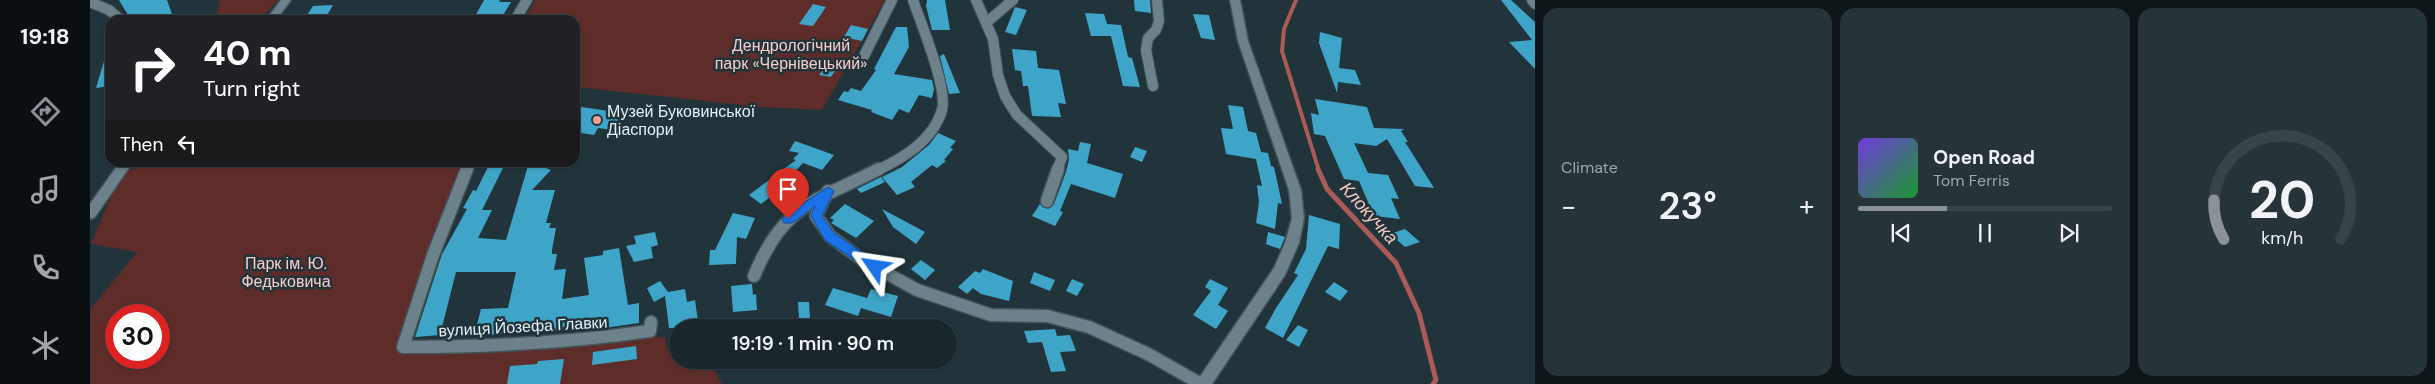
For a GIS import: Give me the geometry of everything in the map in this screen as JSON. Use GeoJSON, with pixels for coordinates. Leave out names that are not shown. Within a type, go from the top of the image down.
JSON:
{"type":"FeatureCollection","features":[{"type":"Feature","properties":{"kind":"street"},"geometry":{"type":"LineString","coordinates":[[275,15],[286,0]]}},
{"type":"Feature","properties":{"kind":"street"},"geometry":{"type":"LineString","coordinates":[[518,15],[526,0]]}},
{"type":"Feature","properties":{"kind":"street"},"geometry":{"type":"LineString","coordinates":[[864,56],[892,0]]}},
{"type":"Feature","properties":{"kind":"street"},"geometry":{"type":"LineString","coordinates":[[754,276],[763,254],[788,219],[828,191],[907,155],[931,134],[942,109],[941,91],[913,0]]}},
{"type":"Feature","properties":{"kind":"street"},"geometry":{"type":"LineString","coordinates":[[976,0],[993,39],[999,82],[1005,97],[1022,122],[1049,143],[1062,157],[1047,200]]}},
{"type":"Feature","properties":{"kind":"street"},"geometry":{"type":"LineString","coordinates":[[987,22],[1013,0]]}},
{"type":"Feature","properties":{"kind":"street"},"geometry":{"type":"LineString","coordinates":[[1153,86],[1146,50],[1148,38],[1157,31],[1161,21],[1157,0]]}},
{"type":"Feature","properties":{"kind":"street"},"geometry":{"type":"LineString","coordinates":[[828,191],[816,216],[830,236],[861,259],[917,290],[991,315],[1047,316],[1089,327],[1148,354],[1202,384],[1280,271],[1292,243],[1298,218],[1295,190],[1243,41],[1235,0]]}},
{"type":"Feature","properties":{"kind":"street"},"geometry":{"type":"LineString","coordinates":[[1532,0],[1535,4]]}},
{"type":"Feature","properties":{"kind":"street"},"geometry":{"type":"LineString","coordinates":[[90,2],[109,10],[115,15]]}},
{"type":"Feature","properties":{"kind":"street"},"geometry":{"type":"LineString","coordinates":[[90,214],[123,167]]}},
{"type":"Feature","properties":{"kind":"street","name":"вулиця Йозефа Главки"},"geometry":{"type":"LineString","coordinates":[[468,167],[433,255],[403,347],[478,348],[603,338],[650,331],[651,322]]}},
{"type":"Feature","properties":{"kind":"green space"},"geometry":{"type":"Polygon","coordinates":[[[220,0],[278,0],[264,15],[217,15],[220,0]]]}},
{"type":"Feature","properties":{"kind":"green space","name":"Дендрологічний парк «Чернівецький»"},"geometry":{"type":"Polygon","coordinates":[[[535,0],[885,0],[822,110],[761,107],[580,88],[580,15],[527,15],[535,0]]]}},
{"type":"Feature","properties":{"kind":"green space","name":"Парк ім. Ю. Федьковича"},"geometry":{"type":"Polygon","coordinates":[[[143,167],[463,167],[429,254],[397,352],[481,353],[605,343],[652,336],[665,338],[667,349],[669,349],[669,369],[714,369],[722,384],[90,384],[90,310],[137,252],[91,244],[113,191],[127,170],[143,167]]]}},
{"type":"Feature","properties":{"kind":"building"},"geometry":{"type":"Polygon","coordinates":[[[119,0],[167,0],[172,15],[128,15],[119,0]]]}},
{"type":"Feature","properties":{"kind":"building"},"geometry":{"type":"Polygon","coordinates":[[[484,0],[511,2],[503,15],[476,15],[484,0]]]}},
{"type":"Feature","properties":{"kind":"building"},"geometry":{"type":"Polygon","coordinates":[[[927,0],[945,0],[950,30],[932,30],[926,6],[927,0]]]}},
{"type":"Feature","properties":{"kind":"building"},"geometry":{"type":"Polygon","coordinates":[[[1134,0],[1150,0],[1151,13],[1135,11],[1134,0]]]}},
{"type":"Feature","properties":{"kind":"building"},"geometry":{"type":"Polygon","coordinates":[[[1501,0],[1511,0],[1535,22],[1535,69],[1509,42],[1532,40],[1501,0]]]}},
{"type":"Feature","properties":{"kind":"building"},"geometry":{"type":"Polygon","coordinates":[[[813,4],[826,7],[813,26],[799,24],[813,4]]]}},
{"type":"Feature","properties":{"kind":"building"},"geometry":{"type":"Polygon","coordinates":[[[333,5],[327,15],[307,15],[313,6],[333,5]]]}},
{"type":"Feature","properties":{"kind":"building"},"geometry":{"type":"Polygon","coordinates":[[[1015,7],[1027,10],[1016,35],[1005,32],[1015,7]]]}},
{"type":"Feature","properties":{"kind":"building"},"geometry":{"type":"Polygon","coordinates":[[[1085,13],[1104,14],[1107,24],[1121,25],[1128,57],[1132,58],[1140,87],[1123,86],[1111,36],[1091,36],[1085,13]]]}},
{"type":"Feature","properties":{"kind":"building"},"geometry":{"type":"Polygon","coordinates":[[[1193,14],[1209,15],[1215,40],[1201,38],[1193,14]]]}},
{"type":"Feature","properties":{"kind":"building"},"geometry":{"type":"Polygon","coordinates":[[[851,25],[868,29],[862,41],[844,37],[851,25]]]}},
{"type":"Feature","properties":{"kind":"building"},"geometry":{"type":"Polygon","coordinates":[[[896,27],[907,27],[909,47],[894,74],[932,80],[934,89],[932,98],[919,95],[909,113],[899,109],[892,120],[871,112],[872,110],[838,100],[844,91],[848,92],[851,88],[861,91],[876,70],[874,69],[896,27]]]}},
{"type":"Feature","properties":{"kind":"building"},"geometry":{"type":"Polygon","coordinates":[[[1320,32],[1342,38],[1339,68],[1355,70],[1361,85],[1338,82],[1337,93],[1319,43],[1320,32]]]}},
{"type":"Feature","properties":{"kind":"building"},"geometry":{"type":"Polygon","coordinates":[[[1012,49],[1036,51],[1038,68],[1059,70],[1066,104],[1058,103],[1061,117],[1032,116],[1028,86],[1023,86],[1021,71],[1015,70],[1012,49]]]}},
{"type":"Feature","properties":{"kind":"building"},"geometry":{"type":"Polygon","coordinates":[[[944,54],[960,93],[949,94],[940,56],[944,54]]]}},
{"type":"Feature","properties":{"kind":"building"},"geometry":{"type":"Polygon","coordinates":[[[105,58],[105,87],[96,88],[105,58]]]}},
{"type":"Feature","properties":{"kind":"building"},"geometry":{"type":"Polygon","coordinates":[[[826,64],[838,66],[831,77],[819,75],[826,64]]]}},
{"type":"Feature","properties":{"kind":"building"},"geometry":{"type":"Polygon","coordinates":[[[1315,99],[1367,107],[1374,128],[1404,129],[1401,131],[1408,142],[1405,142],[1434,188],[1415,186],[1387,139],[1376,146],[1354,143],[1368,173],[1388,175],[1399,199],[1391,198],[1400,219],[1374,216],[1359,181],[1344,179],[1325,136],[1314,134],[1311,113],[1319,115],[1315,99]]]}},
{"type":"Feature","properties":{"kind":"building"},"geometry":{"type":"Polygon","coordinates":[[[1228,105],[1243,107],[1248,131],[1256,133],[1261,152],[1268,153],[1271,166],[1274,167],[1282,204],[1278,203],[1275,229],[1256,223],[1259,202],[1257,185],[1262,186],[1256,159],[1226,154],[1221,128],[1233,129],[1228,105]]]}},
{"type":"Feature","properties":{"kind":"building","name":"Музей Буковинської Діаспори"},"geometry":{"type":"Polygon","coordinates":[[[580,107],[622,113],[613,130],[598,128],[594,135],[580,133],[580,107]]]}},
{"type":"Feature","properties":{"kind":"building"},"geometry":{"type":"Polygon","coordinates":[[[938,133],[956,141],[950,148],[953,149],[944,160],[946,161],[937,168],[932,165],[911,182],[915,187],[897,195],[882,177],[902,167],[929,145],[938,133]]]}},
{"type":"Feature","properties":{"kind":"building"},"geometry":{"type":"Polygon","coordinates":[[[795,141],[834,155],[822,170],[803,163],[786,181],[789,183],[761,204],[749,195],[796,160],[793,159],[799,153],[789,151],[795,141]]]}},
{"type":"Feature","properties":{"kind":"building"},"geometry":{"type":"Polygon","coordinates":[[[1080,142],[1091,144],[1087,163],[1123,174],[1115,198],[1071,184],[1060,211],[1063,212],[1055,226],[1032,216],[1040,204],[1048,209],[1054,204],[1066,172],[1069,159],[1068,149],[1078,151],[1080,142]]]}},
{"type":"Feature","properties":{"kind":"building"},"geometry":{"type":"Polygon","coordinates":[[[1135,147],[1147,151],[1142,162],[1130,157],[1135,147]]]}},
{"type":"Feature","properties":{"kind":"building"},"geometry":{"type":"Polygon","coordinates":[[[488,167],[503,168],[482,210],[492,210],[478,238],[506,240],[528,167],[543,167],[551,170],[532,190],[555,190],[546,223],[551,223],[549,228],[556,228],[552,250],[552,254],[557,254],[554,270],[566,269],[562,299],[589,295],[584,258],[603,255],[603,251],[619,248],[628,305],[639,303],[639,323],[583,331],[582,328],[474,336],[481,309],[508,308],[516,272],[456,272],[440,335],[415,337],[442,254],[467,209],[463,208],[473,190],[476,191],[488,167]]]}},
{"type":"Feature","properties":{"kind":"building"},"geometry":{"type":"Polygon","coordinates":[[[881,177],[885,182],[861,193],[857,189],[881,177]]]}},
{"type":"Feature","properties":{"kind":"building"},"geometry":{"type":"Polygon","coordinates":[[[845,204],[874,221],[856,238],[831,223],[834,220],[830,218],[845,204]]]}},
{"type":"Feature","properties":{"kind":"building"},"geometry":{"type":"Polygon","coordinates":[[[882,209],[925,232],[916,244],[893,227],[882,209]]]}},
{"type":"Feature","properties":{"kind":"building"},"geometry":{"type":"Polygon","coordinates":[[[733,213],[755,218],[746,239],[737,237],[736,264],[709,265],[710,250],[715,250],[733,213]]]}},
{"type":"Feature","properties":{"kind":"building"},"geometry":{"type":"Polygon","coordinates":[[[1309,215],[1340,224],[1339,249],[1328,246],[1283,338],[1265,328],[1298,275],[1294,273],[1306,249],[1309,215]]]}},
{"type":"Feature","properties":{"kind":"building"},"geometry":{"type":"Polygon","coordinates":[[[1405,229],[1420,242],[1405,247],[1390,234],[1405,229]]]}},
{"type":"Feature","properties":{"kind":"building"},"geometry":{"type":"Polygon","coordinates":[[[655,232],[658,245],[651,247],[653,258],[634,262],[626,246],[636,244],[634,236],[655,232]]]}},
{"type":"Feature","properties":{"kind":"building"},"geometry":{"type":"Polygon","coordinates":[[[1268,232],[1285,237],[1280,249],[1266,244],[1268,232]]]}},
{"type":"Feature","properties":{"kind":"building"},"geometry":{"type":"Polygon","coordinates":[[[921,260],[935,270],[925,280],[911,269],[921,260]]]}},
{"type":"Feature","properties":{"kind":"building"},"geometry":{"type":"Polygon","coordinates":[[[983,269],[1013,281],[1009,301],[981,294],[973,288],[967,294],[958,287],[975,271],[980,273],[983,269]]]}},
{"type":"Feature","properties":{"kind":"building"},"geometry":{"type":"Polygon","coordinates":[[[1034,272],[1055,280],[1050,291],[1030,283],[1034,272]]]}},
{"type":"Feature","properties":{"kind":"building"},"geometry":{"type":"Polygon","coordinates":[[[1072,279],[1084,284],[1077,296],[1066,291],[1072,279]]]}},
{"type":"Feature","properties":{"kind":"building"},"geometry":{"type":"Polygon","coordinates":[[[1210,279],[1228,288],[1218,305],[1228,311],[1216,329],[1193,315],[1211,291],[1205,287],[1210,279]]]}},
{"type":"Feature","properties":{"kind":"building"},"geometry":{"type":"Polygon","coordinates":[[[660,281],[668,292],[685,289],[687,302],[695,300],[698,319],[669,319],[669,328],[665,296],[654,302],[647,288],[660,281]]]}},
{"type":"Feature","properties":{"kind":"building"},"geometry":{"type":"Polygon","coordinates":[[[1334,282],[1348,291],[1340,301],[1325,292],[1334,282]]]}},
{"type":"Feature","properties":{"kind":"building"},"geometry":{"type":"Polygon","coordinates":[[[752,284],[753,295],[756,294],[757,310],[733,312],[731,286],[752,284]]]}},
{"type":"Feature","properties":{"kind":"building"},"geometry":{"type":"Polygon","coordinates":[[[833,288],[867,298],[871,289],[898,296],[891,317],[861,308],[858,316],[825,305],[833,288]]]}},
{"type":"Feature","properties":{"kind":"building"},"geometry":{"type":"Polygon","coordinates":[[[798,302],[809,302],[810,318],[799,318],[798,302]]]}},
{"type":"Feature","properties":{"kind":"building"},"geometry":{"type":"Polygon","coordinates":[[[1298,325],[1308,330],[1299,347],[1286,340],[1298,325]]]}},
{"type":"Feature","properties":{"kind":"building"},"geometry":{"type":"Polygon","coordinates":[[[1055,329],[1057,336],[1070,335],[1076,351],[1060,352],[1066,371],[1051,372],[1042,342],[1028,343],[1024,331],[1055,329]]]}},
{"type":"Feature","properties":{"kind":"building"},"geometry":{"type":"Polygon","coordinates":[[[636,346],[637,359],[592,365],[593,352],[636,346]]]}},
{"type":"Feature","properties":{"kind":"building"},"geometry":{"type":"Polygon","coordinates":[[[564,359],[560,384],[507,384],[510,366],[564,359]]]}},
{"type":"Feature","properties":{"kind":"waterway","name":"Клокучка"},"geometry":{"type":"LineString","coordinates":[[1296,0],[1284,29],[1282,51],[1319,171]]}},
{"type":"Feature","properties":{"kind":"waterway","name":"Клокучка"},"geometry":{"type":"LineString","coordinates":[[1318,169],[1327,189],[1396,263],[1419,313],[1436,380],[1433,384]]}},
{"type":"Feature","properties":{"kind":"place","name":"Музей Буковинської Діаспори"},"geometry":{"type":"Point","coordinates":[597,120]}},
{"type":"Feature","properties":{"kind":"route"},"geometry":{"type":"LineString","coordinates":[[788,219],[828,191],[816,216],[830,236],[875,267]]}}]}
